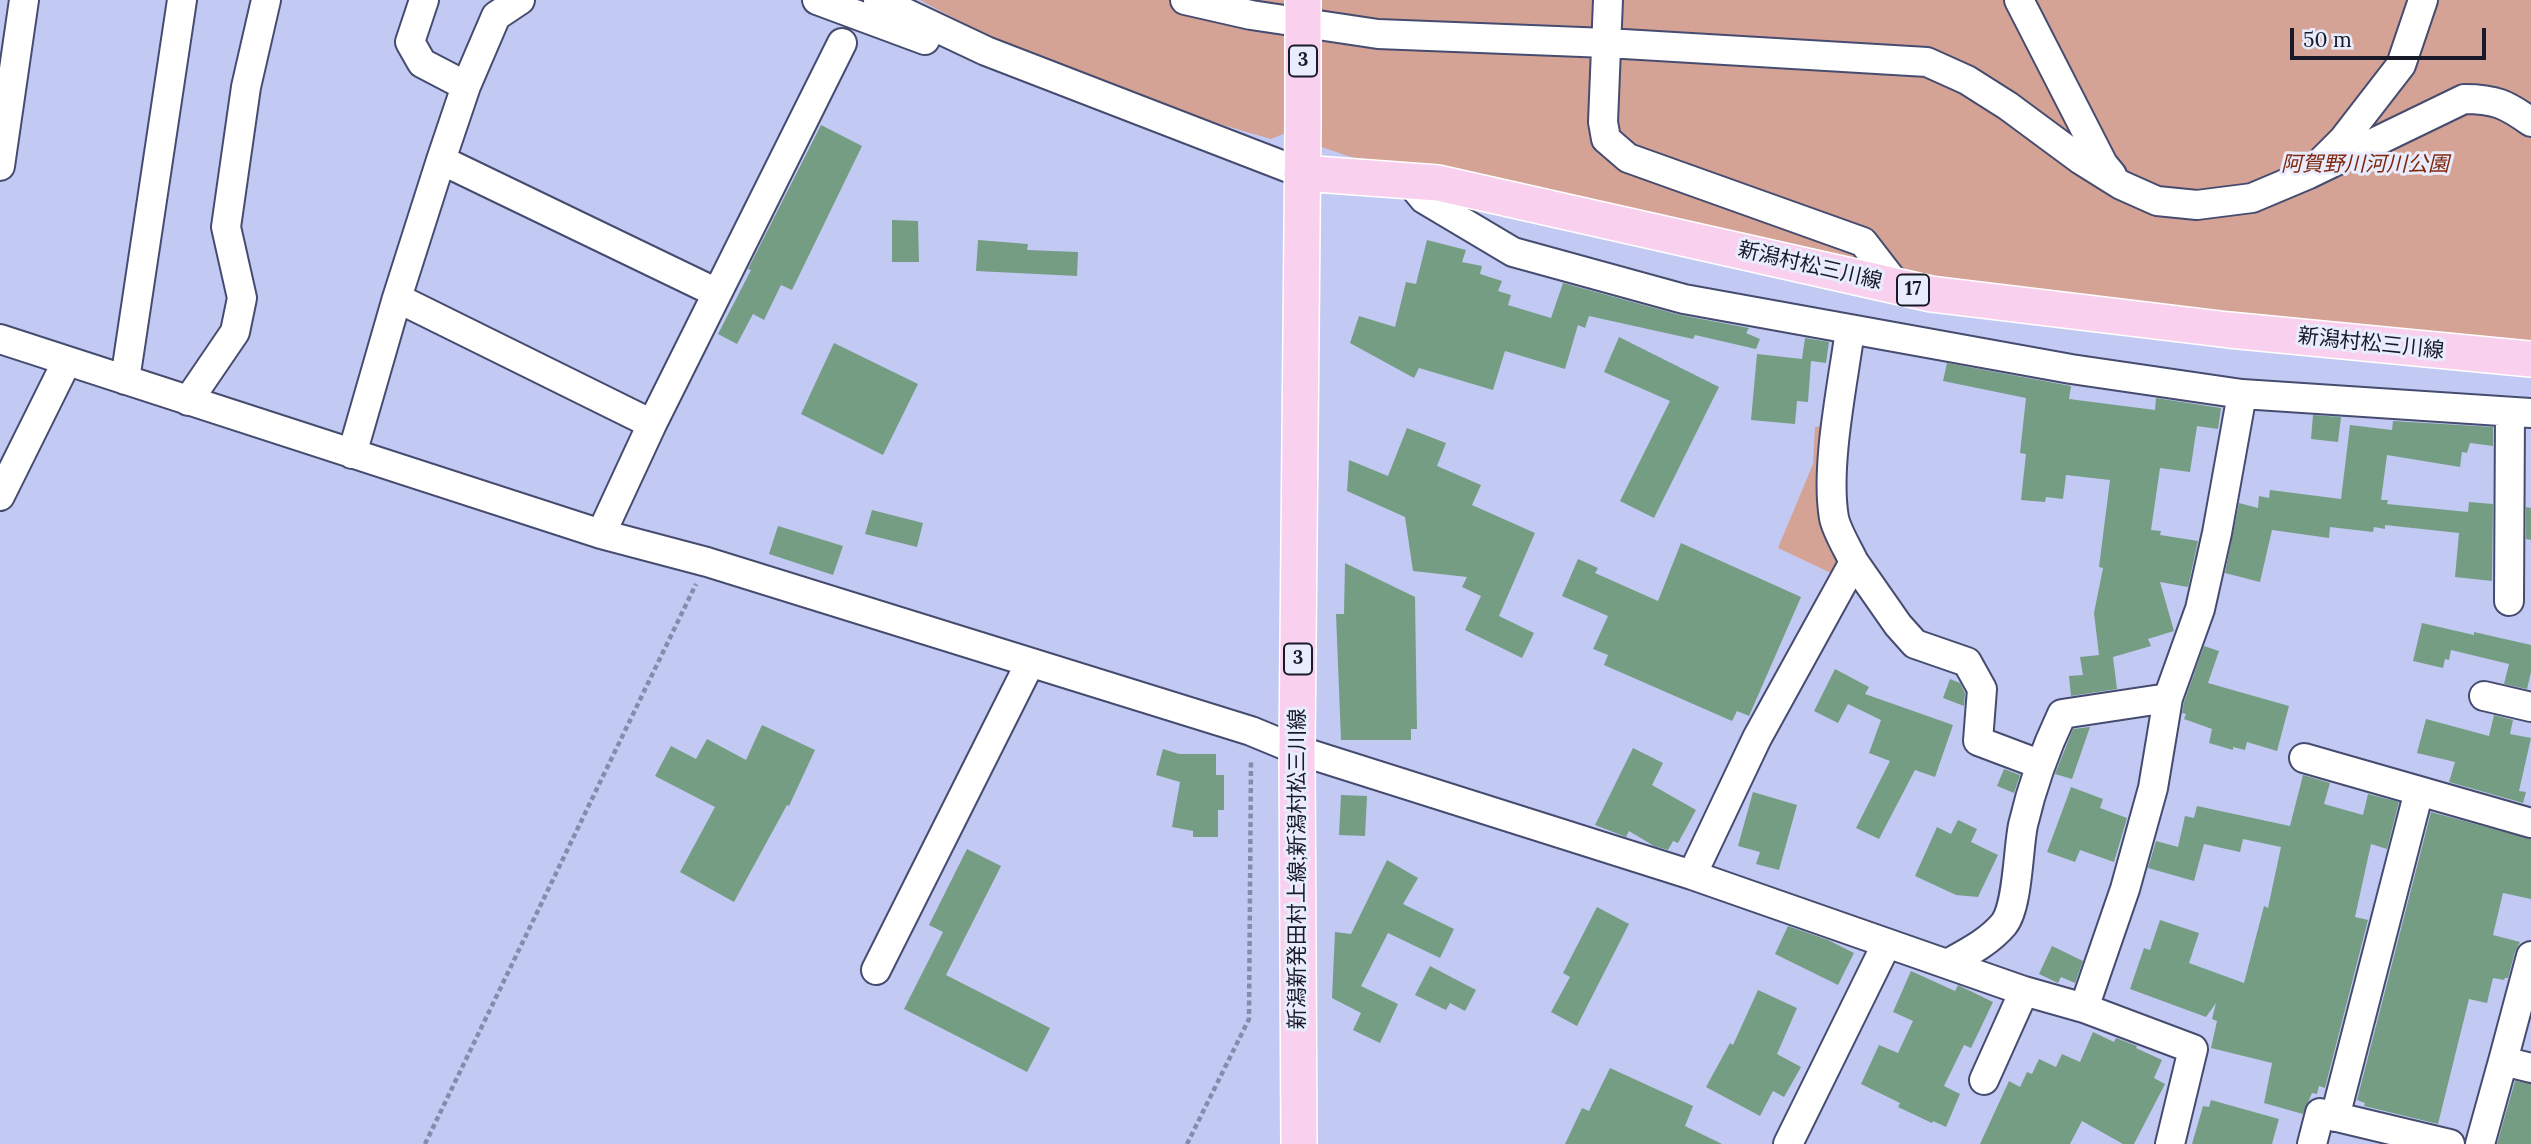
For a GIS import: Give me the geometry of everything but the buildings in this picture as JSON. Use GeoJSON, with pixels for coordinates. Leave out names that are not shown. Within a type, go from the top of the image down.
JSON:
{"type":"FeatureCollection","features":[{"type":"Feature","properties":{"kind":"main road","name":"3"},"geometry":{"type":"LineString","coordinates":[[1302,173],[1303,0]]}},
{"type":"Feature","properties":{"kind":"main road","name":"新潟村松三川線"},"geometry":{"type":"LineString","coordinates":[[1302,173],[1438,183],[1931,294],[2202,327],[2531,359]]}},
{"type":"Feature","properties":{"kind":"main road","name":"新潟新発田村上線;新潟村松三川線"},"geometry":{"type":"LineString","coordinates":[[1299,1144],[1297,750],[1302,173]]}},
{"type":"Feature","properties":{"kind":"street"},"geometry":{"type":"LineString","coordinates":[[0,166],[24,0]]}},
{"type":"Feature","properties":{"kind":"street"},"geometry":{"type":"LineString","coordinates":[[125,380],[182,0]]}},
{"type":"Feature","properties":{"kind":"street"},"geometry":{"type":"LineString","coordinates":[[188,401],[235,332],[242,298],[226,227],[246,87],[266,0]]}},
{"type":"Feature","properties":{"kind":"street"},"geometry":{"type":"LineString","coordinates":[[424,0],[410,42],[422,63],[466,86]]}},
{"type":"Feature","properties":{"kind":"street"},"geometry":{"type":"LineString","coordinates":[[352,454],[397,298],[466,86],[496,16],[520,0]]}},
{"type":"Feature","properties":{"kind":"street"},"geometry":{"type":"LineString","coordinates":[[817,0],[925,40],[959,39]]}},
{"type":"Feature","properties":{"kind":"street"},"geometry":{"type":"LineString","coordinates":[[878,0],[986,51],[1302,173]]}},
{"type":"Feature","properties":{"kind":"street"},"geometry":{"type":"LineString","coordinates":[[1185,0],[1251,15],[1378,34],[1607,43],[1927,62],[1967,80],[1998,99],[2081,160],[2121,185],[2158,201],[2197,205],[2252,198],[2309,174],[2464,99],[2488,99],[2507,105],[2531,122]]}},
{"type":"Feature","properties":{"kind":"street"},"geometry":{"type":"LineString","coordinates":[[1608,0],[1603,122],[1606,139],[1628,158],[1863,242],[1897,286]]}},
{"type":"Feature","properties":{"kind":"street"},"geometry":{"type":"LineString","coordinates":[[2019,0],[2103,164],[2121,185]]}},
{"type":"Feature","properties":{"kind":"street"},"geometry":{"type":"LineString","coordinates":[[2309,174],[2343,140],[2401,65],[2423,0]]}},
{"type":"Feature","properties":{"kind":"street"},"geometry":{"type":"LineString","coordinates":[[601,534],[652,424],[842,43]]}},
{"type":"Feature","properties":{"kind":"street"},"geometry":{"type":"LineString","coordinates":[[441,160],[717,293]]}},
{"type":"Feature","properties":{"kind":"street"},"geometry":{"type":"LineString","coordinates":[[1409,181],[1424,199],[1513,252],[1684,299],[2071,369],[2242,394],[2520,413],[2509,601]]}},
{"type":"Feature","properties":{"kind":"street"},"geometry":{"type":"LineString","coordinates":[[397,298],[652,424]]}},
{"type":"Feature","properties":{"kind":"street"},"geometry":{"type":"LineString","coordinates":[[1850,330],[1835,449],[1834,520],[1854,562],[1914,644],[1967,662],[1982,689],[1978,741],[2039,764]]}},
{"type":"Feature","properties":{"kind":"street"},"geometry":{"type":"LineString","coordinates":[[0,339],[601,534],[707,562],[1251,731],[1297,750],[1692,875],[2024,991],[2084,1008],[2193,1049],[2170,1144]]}},
{"type":"Feature","properties":{"kind":"street"},"geometry":{"type":"LineString","coordinates":[[0,496],[67,361]]}},
{"type":"Feature","properties":{"kind":"street"},"geometry":{"type":"LineString","coordinates":[[2084,1008],[2125,889],[2152,788],[2168,698],[2200,609],[2217,533],[2242,394]]}},
{"type":"Feature","properties":{"kind":"street"},"geometry":{"type":"LineString","coordinates":[[1692,875],[1757,738],[1854,562]]}},
{"type":"Feature","properties":{"kind":"street"},"geometry":{"type":"LineString","coordinates":[[876,970],[1030,663]]}},
{"type":"Feature","properties":{"kind":"street"},"geometry":{"type":"LineString","coordinates":[[2484,696],[2531,707]]}},
{"type":"Feature","properties":{"kind":"street"},"geometry":{"type":"LineString","coordinates":[[1947,964],[1979,946],[2005,922],[2016,884],[2022,827],[2039,764],[2062,714],[2168,698]]}},
{"type":"Feature","properties":{"kind":"street"},"geometry":{"type":"LineString","coordinates":[[2304,758],[2419,791],[2529,815]]}},
{"type":"Feature","properties":{"kind":"street"},"geometry":{"type":"LineString","coordinates":[[2335,1117],[2419,791]]}},
{"type":"Feature","properties":{"kind":"street"},"geometry":{"type":"LineString","coordinates":[[1788,1144],[1887,943]]}},
{"type":"Feature","properties":{"kind":"street"},"geometry":{"type":"LineString","coordinates":[[2480,1144],[2531,956]]}},
{"type":"Feature","properties":{"kind":"street"},"geometry":{"type":"LineString","coordinates":[[1984,1080],[2024,991]]}},
{"type":"Feature","properties":{"kind":"street"},"geometry":{"type":"LineString","coordinates":[[2503,1060],[2531,1068]]}},
{"type":"Feature","properties":{"kind":"street"},"geometry":{"type":"LineString","coordinates":[[2312,1144],[2320,1113],[2450,1144]]}},
{"type":"Feature","properties":{"kind":"path"},"geometry":{"type":"LineString","coordinates":[[425,1144],[707,562]]}},
{"type":"Feature","properties":{"kind":"path"},"geometry":{"type":"LineString","coordinates":[[1187,1144],[1249,1019],[1251,731]]}},
{"type":"Feature","properties":{"kind":"green space","name":"阿賀野川河川公園"},"geometry":{"type":"Polygon","coordinates":[[[920,0],[2531,0],[2531,348],[1923,278],[1444,173],[1351,157],[1283,134],[1271,139],[1181,112],[1092,80],[1004,43],[920,0]]]}},
{"type":"Feature","properties":{"kind":"green space"},"geometry":{"type":"Polygon","coordinates":[[[1827,425],[1839,559],[1831,573],[1778,548],[1813,464],[1815,427],[1827,425]]]}}]}
